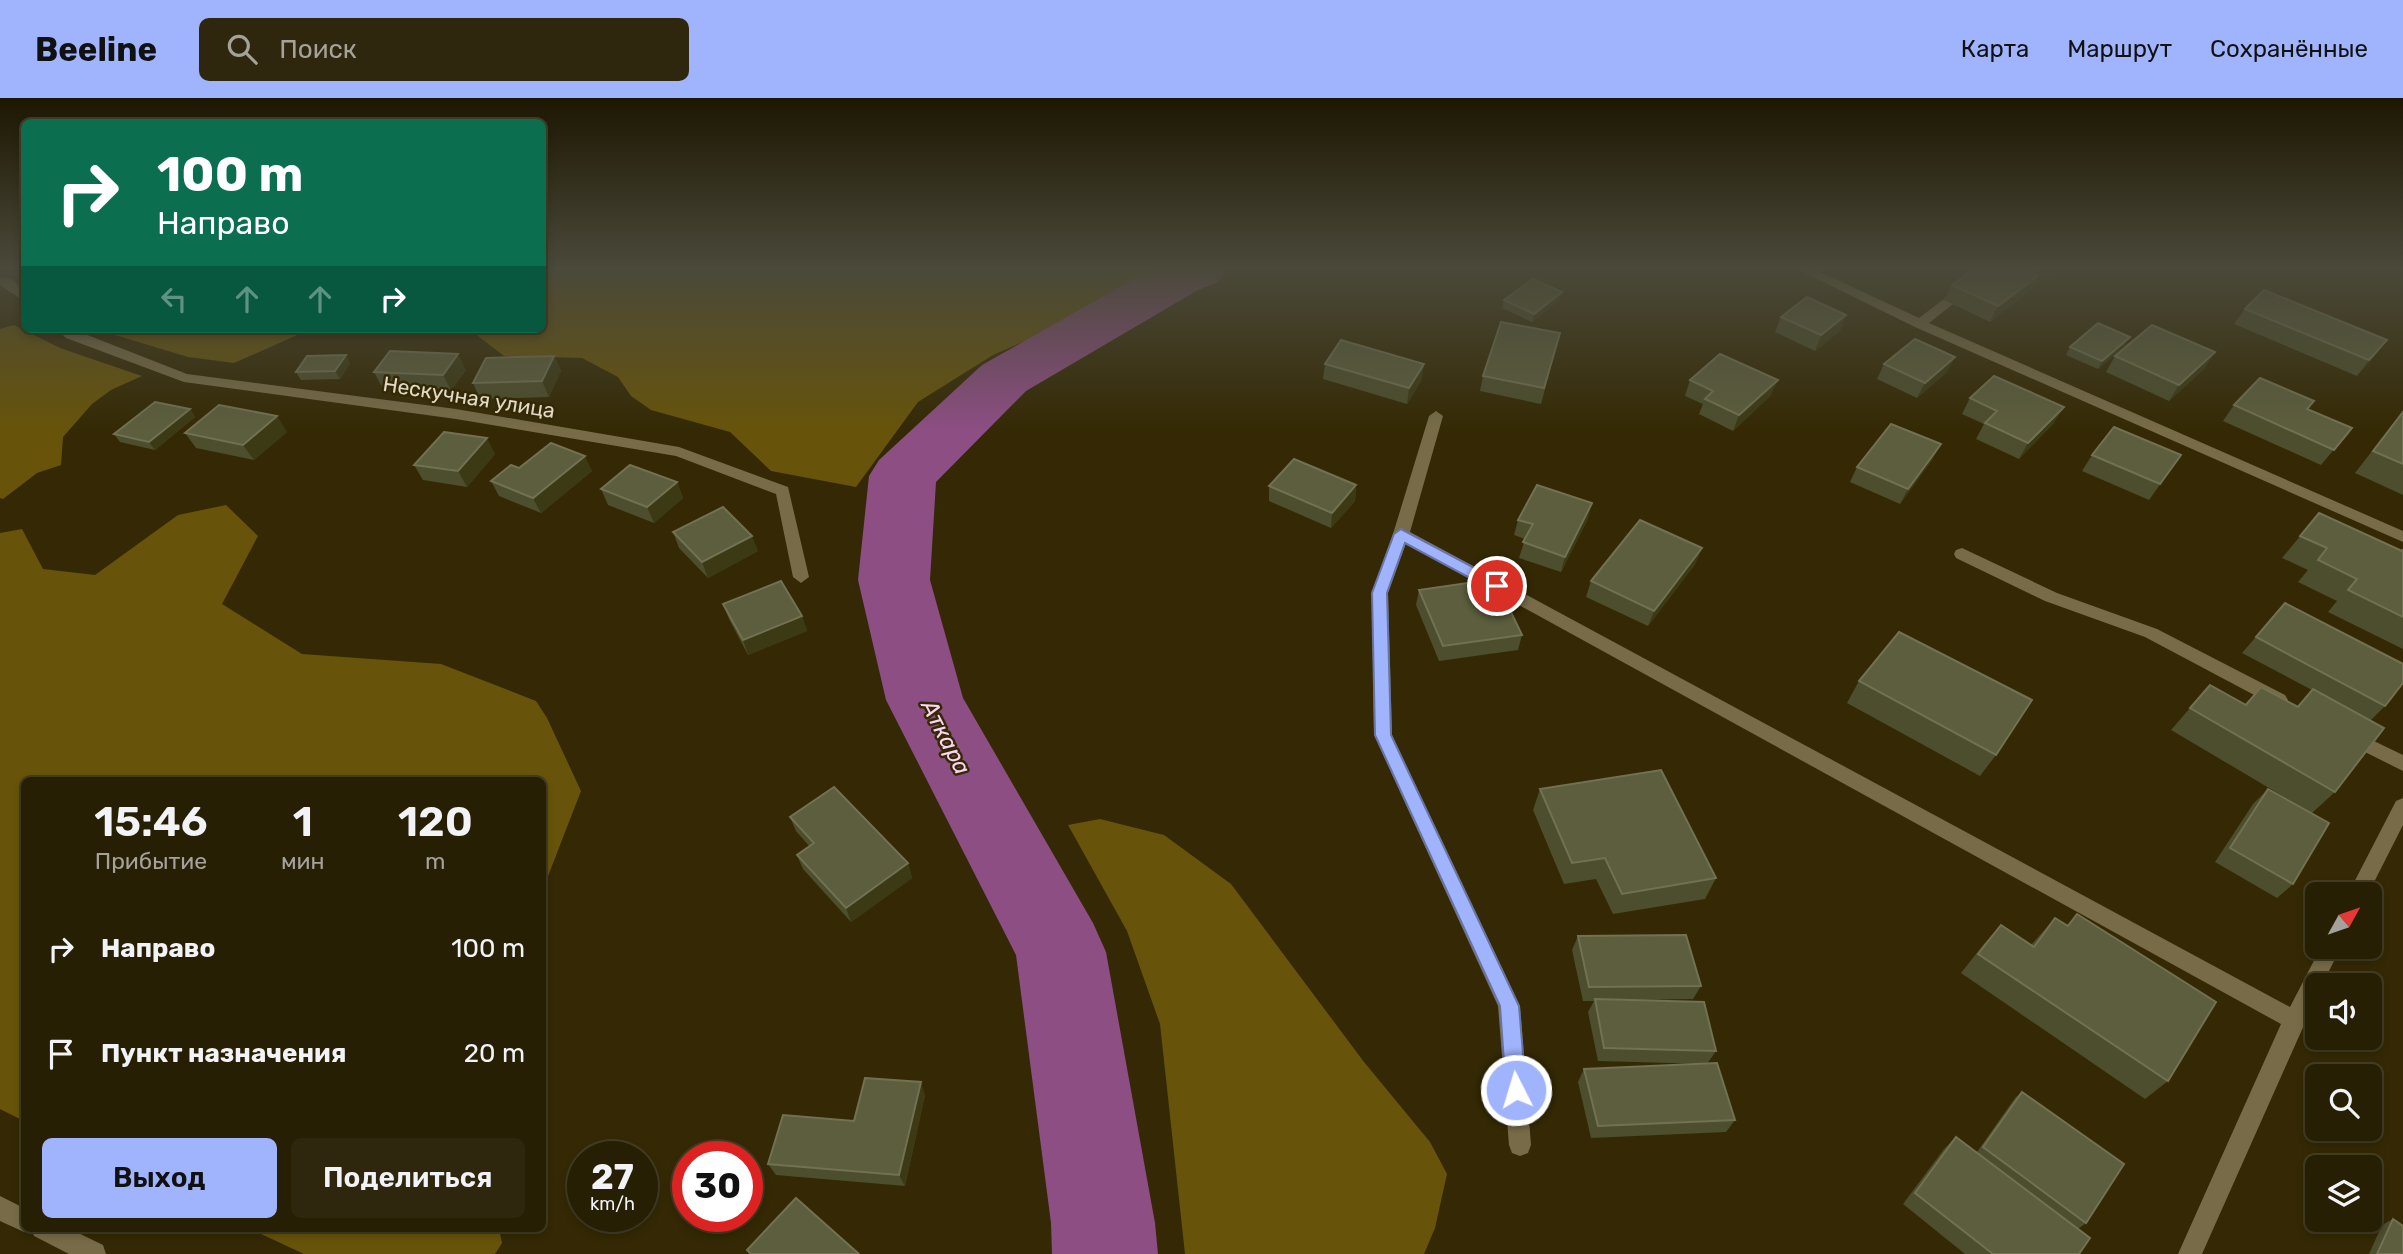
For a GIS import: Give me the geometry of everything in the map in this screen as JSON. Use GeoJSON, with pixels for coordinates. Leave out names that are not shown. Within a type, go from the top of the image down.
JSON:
{"type":"FeatureCollection","features":[{"type":"Feature","properties":{"kind":"street"},"geometry":{"type":"LineString","coordinates":[[1920,324],[2403,537]]}},
{"type":"Feature","properties":{"kind":"street","name":"Нескучная улица"},"geometry":{"type":"LineString","coordinates":[[70,333],[184,378],[456,414],[679,452],[783,491],[801,577]]}},
{"type":"Feature","properties":{"kind":"street"},"geometry":{"type":"LineString","coordinates":[[1436,416],[1401,534],[1380,593],[1383,735],[1509,1006],[1520,1145]]}},
{"type":"Feature","properties":{"kind":"street"},"geometry":{"type":"LineString","coordinates":[[1401,534],[2294,1020]]}},
{"type":"Feature","properties":{"kind":"street"},"geometry":{"type":"LineString","coordinates":[[1962,554],[2051,597],[2151,633],[2295,708]]}},
{"type":"Feature","properties":{"kind":"street"},"geometry":{"type":"LineString","coordinates":[[2331,726],[2403,764]]}},
{"type":"Feature","properties":{"kind":"street"},"geometry":{"type":"LineString","coordinates":[[2364,882],[2403,806]]}},
{"type":"Feature","properties":{"kind":"street"},"geometry":{"type":"LineString","coordinates":[[2190,1254],[2294,1020],[2325,959]]}},
{"type":"Feature","properties":{"kind":"street"},"geometry":{"type":"LineString","coordinates":[[0,1208],[21,1218]]}},
{"type":"Feature","properties":{"kind":"street"},"geometry":{"type":"LineString","coordinates":[[50,1232],[94,1254]]}},
{"type":"Feature","properties":{"kind":"shaded area"},"geometry":{"type":"Polygon","coordinates":[[[546,324],[1061,324],[993,355],[918,402],[856,487],[771,471],[730,432],[651,410],[631,396],[618,377],[582,358],[504,356],[474,333],[546,333],[546,324]]]}},
{"type":"Feature","properties":{"kind":"shaded area"},"geometry":{"type":"Polygon","coordinates":[[[14,325],[21,328],[21,333],[30,333],[60,348],[142,376],[111,390],[92,404],[63,437],[61,465],[37,473],[3,499],[0,498],[0,329],[14,325]]]}},
{"type":"Feature","properties":{"kind":"shaded area"},"geometry":{"type":"Polygon","coordinates":[[[302,333],[234,363],[188,357],[115,335],[302,333]]]}},
{"type":"Feature","properties":{"kind":"shaded area"},"geometry":{"type":"Polygon","coordinates":[[[226,505],[258,536],[222,604],[302,654],[441,664],[536,701],[547,718],[581,791],[546,881],[546,777],[21,777],[21,1120],[0,1109],[0,533],[22,529],[43,569],[95,575],[178,515],[226,505]]]}},
{"type":"Feature","properties":{"kind":"shaded area"},"geometry":{"type":"Polygon","coordinates":[[[1100,819],[1164,835],[1231,884],[1364,1062],[1430,1142],[1447,1174],[1435,1228],[1424,1254],[1185,1254],[1160,1024],[1127,931],[1068,825],[1100,819]]]}},
{"type":"Feature","properties":{"kind":"shaded area"},"geometry":{"type":"Polygon","coordinates":[[[256,1232],[500,1232],[502,1243],[495,1254],[304,1254],[256,1232]]]}},
{"type":"Feature","properties":{"kind":"building"},"geometry":{"type":"Polygon","coordinates":[[[1500,324],[1560,333],[1544,388],[1483,376],[1500,324]]]}},
{"type":"Feature","properties":{"kind":"building"},"geometry":{"type":"Polygon","coordinates":[[[1796,324],[1835,324],[1821,335],[1796,324]]]}},
{"type":"Feature","properties":{"kind":"building"},"geometry":{"type":"Polygon","coordinates":[[[2097,324],[2130,337],[2102,361],[2070,347],[2097,324]]]}},
{"type":"Feature","properties":{"kind":"building"},"geometry":{"type":"Polygon","coordinates":[[[2281,324],[2348,324],[2387,340],[2369,360],[2281,324]]]}},
{"type":"Feature","properties":{"kind":"building"},"geometry":{"type":"Polygon","coordinates":[[[2152,325],[2215,352],[2179,385],[2115,356],[2152,325]]]}},
{"type":"Feature","properties":{"kind":"building"},"geometry":{"type":"Polygon","coordinates":[[[1915,339],[1955,357],[1925,383],[1884,364],[1915,339]]]}},
{"type":"Feature","properties":{"kind":"building"},"geometry":{"type":"Polygon","coordinates":[[[1341,340],[1424,364],[1409,388],[1325,364],[1341,340]]]}},
{"type":"Feature","properties":{"kind":"building"},"geometry":{"type":"Polygon","coordinates":[[[390,351],[458,354],[443,375],[374,372],[390,351]]]}},
{"type":"Feature","properties":{"kind":"building"},"geometry":{"type":"Polygon","coordinates":[[[1720,354],[1778,380],[1739,415],[1705,399],[1713,391],[1690,380],[1720,354]]]}},
{"type":"Feature","properties":{"kind":"building"},"geometry":{"type":"Polygon","coordinates":[[[346,355],[335,371],[296,372],[307,356],[346,355]]]}},
{"type":"Feature","properties":{"kind":"building"},"geometry":{"type":"Polygon","coordinates":[[[554,356],[542,381],[473,383],[486,358],[554,356]]]}},
{"type":"Feature","properties":{"kind":"building"},"geometry":{"type":"Polygon","coordinates":[[[1994,376],[2064,407],[2028,443],[1985,423],[1997,411],[1970,398],[1994,376]]]}},
{"type":"Feature","properties":{"kind":"building"},"geometry":{"type":"Polygon","coordinates":[[[2260,378],[2314,401],[2307,409],[2352,428],[2334,450],[2234,405],[2260,378]]]}},
{"type":"Feature","properties":{"kind":"building"},"geometry":{"type":"Polygon","coordinates":[[[155,402],[190,409],[149,442],[114,434],[155,402]]]}},
{"type":"Feature","properties":{"kind":"building"},"geometry":{"type":"Polygon","coordinates":[[[219,405],[277,416],[243,445],[185,433],[219,405]]]}},
{"type":"Feature","properties":{"kind":"building"},"geometry":{"type":"Polygon","coordinates":[[[2403,412],[2403,464],[2373,451],[2403,412]]]}},
{"type":"Feature","properties":{"kind":"building"},"geometry":{"type":"Polygon","coordinates":[[[1891,424],[1941,444],[1908,489],[1857,467],[1891,424]]]}},
{"type":"Feature","properties":{"kind":"building"},"geometry":{"type":"Polygon","coordinates":[[[2114,427],[2181,455],[2160,484],[2092,455],[2114,427]]]}},
{"type":"Feature","properties":{"kind":"building"},"geometry":{"type":"Polygon","coordinates":[[[444,432],[487,438],[458,471],[414,465],[444,432]]]}},
{"type":"Feature","properties":{"kind":"building"},"geometry":{"type":"Polygon","coordinates":[[[551,443],[585,456],[533,498],[491,481],[511,465],[519,468],[551,443]]]}},
{"type":"Feature","properties":{"kind":"building"},"geometry":{"type":"Polygon","coordinates":[[[1294,459],[1356,485],[1332,513],[1269,486],[1294,459]]]}},
{"type":"Feature","properties":{"kind":"building"},"geometry":{"type":"Polygon","coordinates":[[[630,465],[677,482],[647,507],[601,489],[630,465]]]}},
{"type":"Feature","properties":{"kind":"building"},"geometry":{"type":"Polygon","coordinates":[[[1537,485],[1592,503],[1565,557],[1523,542],[1533,524],[1518,520],[1537,485]]]}},
{"type":"Feature","properties":{"kind":"building"},"geometry":{"type":"Polygon","coordinates":[[[723,507],[752,536],[702,562],[673,532],[723,507]]]}},
{"type":"Feature","properties":{"kind":"building"},"geometry":{"type":"Polygon","coordinates":[[[2319,513],[2403,550],[2403,617],[2348,590],[2357,579],[2318,560],[2327,548],[2300,536],[2319,513]]]}},
{"type":"Feature","properties":{"kind":"building"},"geometry":{"type":"Polygon","coordinates":[[[1640,520],[1702,548],[1654,611],[1591,581],[1640,520]]]}},
{"type":"Feature","properties":{"kind":"building"},"geometry":{"type":"Polygon","coordinates":[[[1495,579],[1522,635],[1443,646],[1419,590],[1495,579]]]}},
{"type":"Feature","properties":{"kind":"building"},"geometry":{"type":"Polygon","coordinates":[[[781,581],[802,616],[743,640],[723,604],[781,581]]]}},
{"type":"Feature","properties":{"kind":"building"},"geometry":{"type":"Polygon","coordinates":[[[2285,603],[2403,664],[2403,683],[2385,706],[2256,637],[2285,603]]]}},
{"type":"Feature","properties":{"kind":"building"},"geometry":{"type":"Polygon","coordinates":[[[1899,632],[2032,700],[1996,755],[1859,681],[1899,632]]]}},
{"type":"Feature","properties":{"kind":"building"},"geometry":{"type":"Polygon","coordinates":[[[2210,685],[2246,705],[2261,687],[2298,707],[2313,689],[2384,728],[2335,792],[2190,708],[2210,685]]]}},
{"type":"Feature","properties":{"kind":"building"},"geometry":{"type":"Polygon","coordinates":[[[1661,770],[1716,878],[1622,894],[1605,858],[1572,863],[1540,789],[1661,770]]]}},
{"type":"Feature","properties":{"kind":"building"},"geometry":{"type":"Polygon","coordinates":[[[834,787],[908,863],[846,908],[797,855],[814,843],[790,817],[834,787]]]}},
{"type":"Feature","properties":{"kind":"building"},"geometry":{"type":"Polygon","coordinates":[[[2268,789],[2329,823],[2293,884],[2230,848],[2268,789]]]}},
{"type":"Feature","properties":{"kind":"building"},"geometry":{"type":"Polygon","coordinates":[[[2077,914],[2216,1002],[2168,1081],[1978,954],[2001,925],[2034,947],[2055,918],[2068,926],[2077,914]]]}},
{"type":"Feature","properties":{"kind":"building"},"geometry":{"type":"Polygon","coordinates":[[[1686,935],[1701,986],[1589,987],[1578,936],[1686,935]]]}},
{"type":"Feature","properties":{"kind":"building"},"geometry":{"type":"Polygon","coordinates":[[[1595,999],[1704,1002],[1716,1051],[1604,1048],[1595,999]]]}},
{"type":"Feature","properties":{"kind":"building"},"geometry":{"type":"Polygon","coordinates":[[[1717,1063],[1735,1120],[1598,1126],[1584,1069],[1717,1063]]]}},
{"type":"Feature","properties":{"kind":"building"},"geometry":{"type":"Polygon","coordinates":[[[865,1078],[921,1082],[899,1175],[768,1164],[783,1115],[854,1121],[865,1078]]]}},
{"type":"Feature","properties":{"kind":"building"},"geometry":{"type":"Polygon","coordinates":[[[2022,1092],[2124,1164],[2086,1223],[1983,1147],[2022,1092]]]}},
{"type":"Feature","properties":{"kind":"building"},"geometry":{"type":"Polygon","coordinates":[[[1956,1137],[2090,1238],[2079,1254],[1993,1254],[1915,1193],[1956,1137]]]}},
{"type":"Feature","properties":{"kind":"building"},"geometry":{"type":"Polygon","coordinates":[[[796,1198],[859,1254],[751,1254],[747,1250],[796,1198]]]}},
{"type":"Feature","properties":{"kind":"building"},"geometry":{"type":"Polygon","coordinates":[[[2393,1219],[2403,1226],[2403,1254],[2377,1254],[2393,1219]]]}},
{"type":"Feature","properties":{"kind":"waterway","name":"Аткара"},"geometry":{"type":"LineString","coordinates":[[1098,324],[1004,378],[903,476],[894,580],[925,700],[1061,952],[1103,1223],[1105,1254]]}},
{"type":"Feature","properties":{"kind":"route"},"geometry":{"type":"LineString","coordinates":[[1497,586],[1401,534],[1380,593],[1383,735],[1509,1006],[1516,1090]]}}]}
